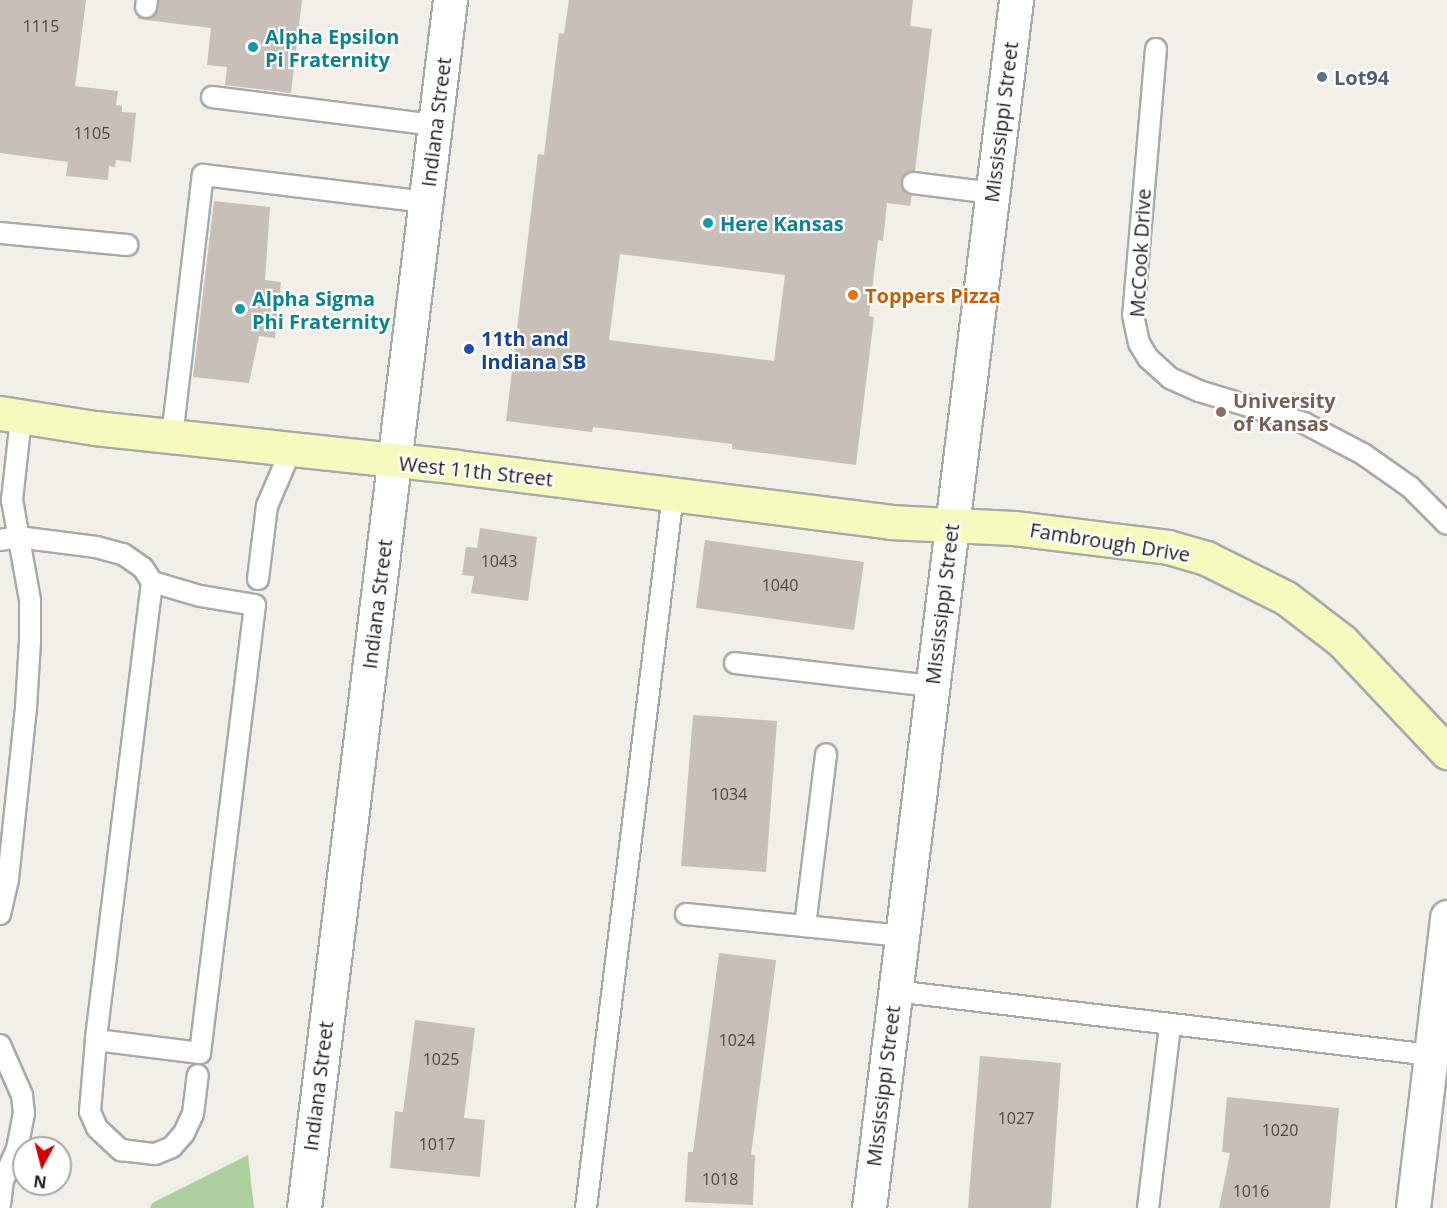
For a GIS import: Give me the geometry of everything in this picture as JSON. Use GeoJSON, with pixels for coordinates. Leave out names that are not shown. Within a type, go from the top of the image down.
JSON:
{"type":"FeatureCollection","features":[{"type":"Feature","properties":{"kind":"street","name":"Indiana Street"},"geometry":{"type":"LineString","coordinates":[[304,1208],[450,0]]}},
{"type":"Feature","properties":{"kind":"street","name":"Mississippi Street"},"geometry":{"type":"LineString","coordinates":[[869,1208],[1016,0]]}},
{"type":"Feature","properties":{"kind":"street","name":"West 11th Street"},"geometry":{"type":"LineString","coordinates":[[10,416],[291,452],[673,494],[890,522],[952,525]]}},
{"type":"Feature","properties":{"kind":"street","name":"Fambrough Drive"},"geometry":{"type":"LineString","coordinates":[[952,525],[1014,528],[1168,547],[1244,575],[1286,598],[1342,641],[1447,752]]}},
{"type":"Feature","properties":{"kind":"street"},"geometry":{"type":"LineString","coordinates":[[1413,1208],[1447,917]]}},
{"type":"Feature","properties":{"kind":"lane","name":"McCook Drive"},"geometry":{"type":"LineString","coordinates":[[1156,49],[1133,315],[1139,343],[1148,358],[1170,378],[1199,391],[1304,423],[1363,454],[1410,487],[1447,524]]}},
{"type":"Feature","properties":{"kind":"lane"},"geometry":{"type":"LineString","coordinates":[[212,97],[435,125]]}},
{"type":"Feature","properties":{"kind":"lane"},"geometry":{"type":"LineString","coordinates":[[171,437],[203,175],[426,202]]}},
{"type":"Feature","properties":{"kind":"lane"},"geometry":{"type":"LineString","coordinates":[[913,183],[992,193]]}},
{"type":"Feature","properties":{"kind":"lane"},"geometry":{"type":"LineString","coordinates":[[0,233],[127,245]]}},
{"type":"Feature","properties":{"kind":"lane"},"geometry":{"type":"LineString","coordinates":[[0,914],[10,856],[30,641],[30,600],[9,538],[12,500],[10,416]]}},
{"type":"Feature","properties":{"kind":"lane"},"geometry":{"type":"LineString","coordinates":[[258,579],[267,506],[291,452]]}},
{"type":"Feature","properties":{"kind":"lane"},"geometry":{"type":"LineString","coordinates":[[586,1208],[673,494]]}},
{"type":"Feature","properties":{"kind":"lane"},"geometry":{"type":"LineString","coordinates":[[9,538],[96,546],[123,554],[143,568],[152,582],[96,1040],[90,1112],[97,1128],[121,1150],[155,1154],[172,1147],[193,1114],[198,1075]]}},
{"type":"Feature","properties":{"kind":"lane"},"geometry":{"type":"LineString","coordinates":[[96,1040],[200,1053],[206,1006],[255,605],[200,596],[152,582]]}},
{"type":"Feature","properties":{"kind":"lane"},"geometry":{"type":"LineString","coordinates":[[735,663],[932,686]]}},
{"type":"Feature","properties":{"kind":"lane"},"geometry":{"type":"LineString","coordinates":[[806,926],[826,754]]}},
{"type":"Feature","properties":{"kind":"lane"},"geometry":{"type":"LineString","coordinates":[[686,914],[902,936]]}},
{"type":"Feature","properties":{"kind":"lane"},"geometry":{"type":"LineString","coordinates":[[895,991],[1431,1055]]}},
{"type":"Feature","properties":{"kind":"lane"},"geometry":{"type":"LineString","coordinates":[[1148,1208],[1170,1025]]}},
{"type":"Feature","properties":{"kind":"lane"},"geometry":{"type":"LineString","coordinates":[[0,1045],[22,1095],[24,1113],[17,1149],[3,1180],[0,1205]]}},
{"type":"Feature","properties":{"kind":"green space"},"geometry":{"type":"Polygon","coordinates":[[[248,1155],[254,1208],[150,1208],[152,1203],[248,1155]]]}},
{"type":"Feature","properties":{"kind":"building"},"geometry":{"type":"Polygon","coordinates":[[[0,0],[86,0],[75,86],[118,91],[116,105],[122,106],[122,112],[136,113],[131,162],[116,160],[115,167],[109,166],[108,180],[66,176],[68,162],[0,153],[0,0]]]}},
{"type":"Feature","properties":{"kind":"building","name":"Alpha Epsilon Pi Fraternity"},"geometry":{"type":"Polygon","coordinates":[[[159,0],[302,0],[291,93],[225,85],[227,67],[207,65],[211,28],[138,19],[138,16],[145,19],[155,15],[159,0]]]}},
{"type":"Feature","properties":{"kind":"building","name":"Here Kansas"},"geometry":{"type":"Polygon","coordinates":[[[569,0],[913,0],[910,26],[932,29],[915,171],[904,175],[901,182],[905,192],[912,195],[910,206],[887,203],[883,241],[878,240],[869,316],[874,317],[856,465],[732,449],[732,444],[593,427],[592,432],[506,421],[538,154],[544,155],[559,33],[564,34],[569,0]],[[620,254],[609,340],[774,361],[785,275],[620,254]]]}},
{"type":"Feature","properties":{"kind":"building","name":"Alpha Sigma Phi Fraternity"},"geometry":{"type":"Polygon","coordinates":[[[214,201],[270,207],[265,280],[281,282],[275,338],[259,336],[249,383],[193,377],[214,201]]]}},
{"type":"Feature","properties":{"kind":"building"},"geometry":{"type":"Polygon","coordinates":[[[480,528],[537,537],[528,601],[471,593],[474,576],[462,575],[466,547],[477,548],[480,528]]]}},
{"type":"Feature","properties":{"kind":"building"},"geometry":{"type":"Polygon","coordinates":[[[705,540],[864,562],[854,630],[696,608],[705,540]]]}},
{"type":"Feature","properties":{"kind":"building"},"geometry":{"type":"Polygon","coordinates":[[[693,715],[777,721],[766,872],[681,866],[693,715]]]}},
{"type":"Feature","properties":{"kind":"building"},"geometry":{"type":"Polygon","coordinates":[[[719,953],[776,960],[751,1155],[755,1155],[753,1205],[685,1202],[688,1152],[693,1152],[719,953]]]}},
{"type":"Feature","properties":{"kind":"building"},"geometry":{"type":"Polygon","coordinates":[[[415,1020],[475,1028],[464,1118],[485,1120],[480,1177],[390,1168],[395,1111],[403,1112],[415,1020]]]}},
{"type":"Feature","properties":{"kind":"building"},"geometry":{"type":"Polygon","coordinates":[[[980,1056],[1061,1063],[1051,1208],[968,1208],[980,1056]]]}},
{"type":"Feature","properties":{"kind":"building"},"geometry":{"type":"Polygon","coordinates":[[[1227,1097],[1339,1108],[1330,1208],[1219,1208],[1230,1153],[1222,1152],[1227,1097]]]}},
{"type":"Feature","properties":{"kind":"place","name":"Alpha Epsilon Pi Fraternity"},"geometry":{"type":"Point","coordinates":[253,47]}},
{"type":"Feature","properties":{"kind":"place","name":"Lot94"},"geometry":{"type":"Point","coordinates":[1322,77]}},
{"type":"Feature","properties":{"kind":"place","name":"Here Kansas"},"geometry":{"type":"Point","coordinates":[708,223]}},
{"type":"Feature","properties":{"kind":"place","name":"Toppers Pizza"},"geometry":{"type":"Point","coordinates":[853,295]}},
{"type":"Feature","properties":{"kind":"place","name":"Alpha Sigma Phi Fraternity"},"geometry":{"type":"Point","coordinates":[240,309]}},
{"type":"Feature","properties":{"kind":"place","name":"11th and Indiana SB"},"geometry":{"type":"Point","coordinates":[469,349]}},
{"type":"Feature","properties":{"kind":"place","name":"University of Kansas"},"geometry":{"type":"Point","coordinates":[1221,412]}}]}
